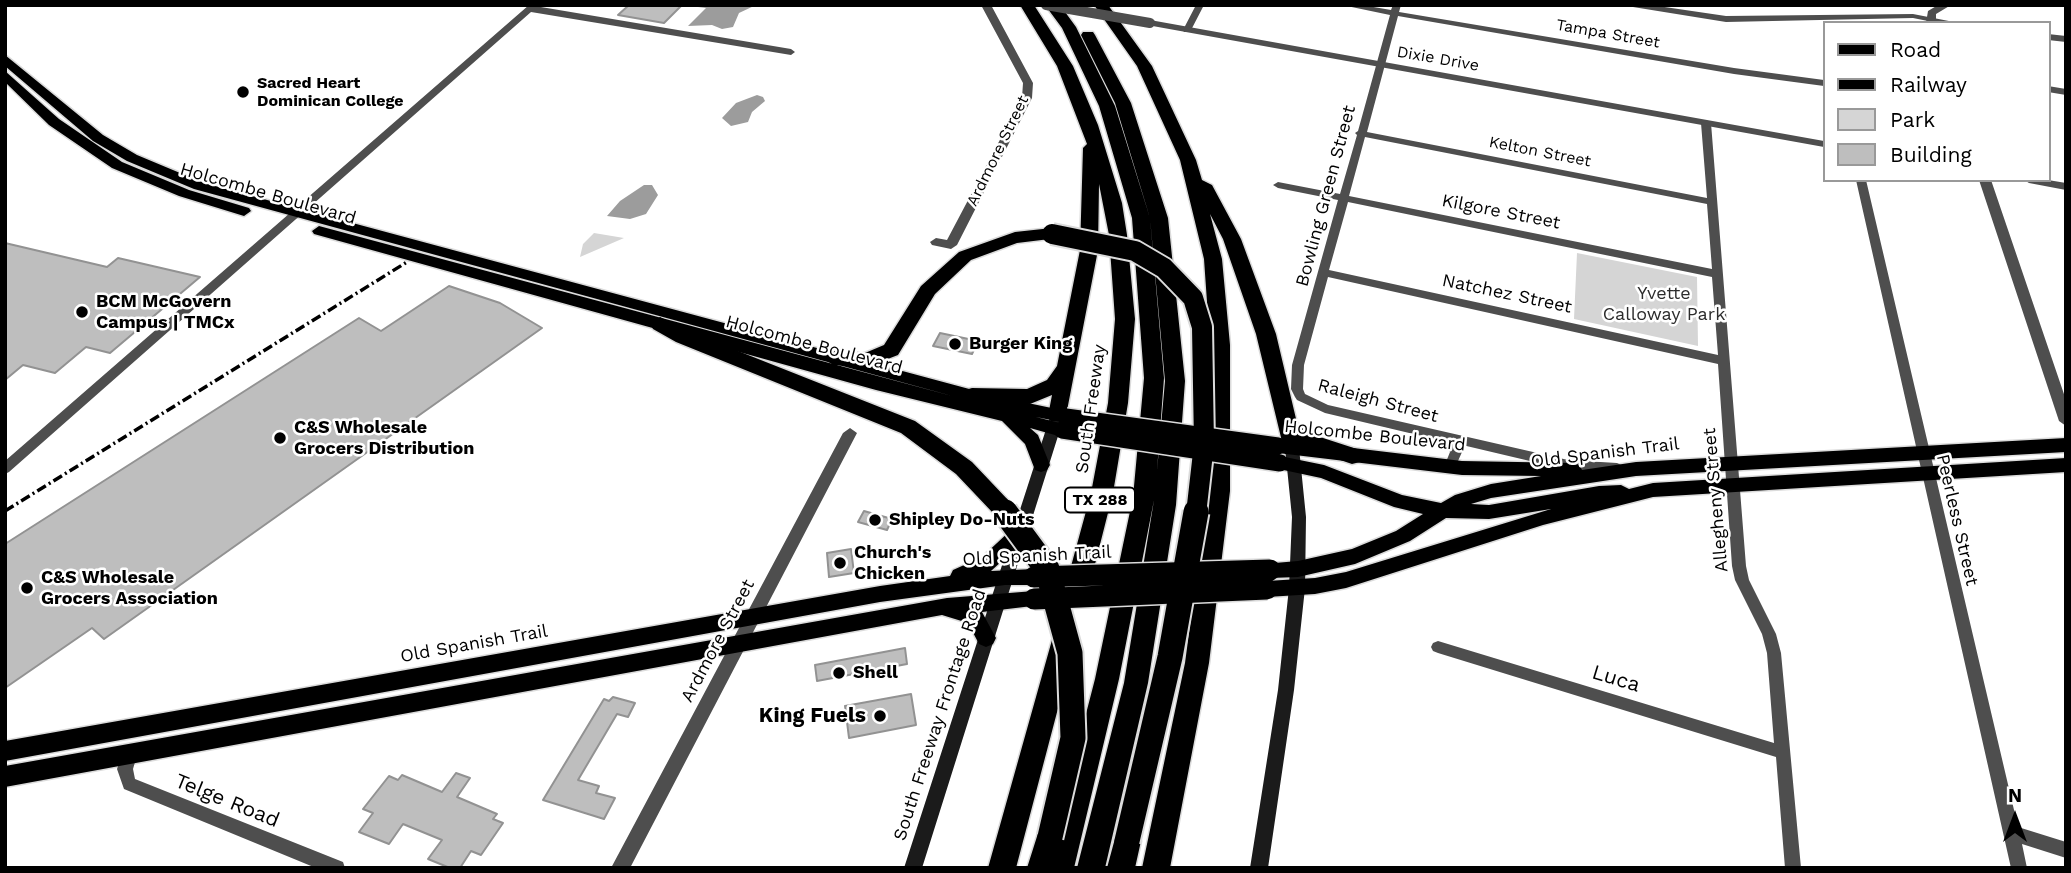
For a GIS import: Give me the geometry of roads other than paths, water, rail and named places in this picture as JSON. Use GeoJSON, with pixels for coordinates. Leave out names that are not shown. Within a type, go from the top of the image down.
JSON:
{"type":"FeatureCollection","features":[{"type":"Feature","properties":{"kind":"highway","name":"South Freeway"},"geometry":{"type":"LineString","coordinates":[[1002,868],[1102,493],[1118,403],[1125,319],[1113,203],[1090,125],[1065,66],[1027,5]]}},
{"type":"Feature","properties":{"kind":"highway"},"geometry":{"type":"LineString","coordinates":[[1052,5],[1069,27],[1107,107],[1141,218],[1154,378],[1144,497],[1107,679],[1059,868]]}},
{"type":"Feature","properties":{"kind":"highway"},"geometry":{"type":"LineString","coordinates":[[1067,5],[1084,27],[1123,103],[1147,174],[1159,218],[1175,381],[1165,505],[1136,683],[1091,868]]}},
{"type":"Feature","properties":{"kind":"highway"},"geometry":{"type":"LineString","coordinates":[[1101,5],[1144,65],[1232,239],[1266,334],[1286,450],[1313,443],[1352,456]]}},
{"type":"Feature","properties":{"kind":"highway"},"geometry":{"type":"LineString","coordinates":[[1059,423],[1089,250],[1090,125]]}},
{"type":"Feature","properties":{"kind":"highway"},"geometry":{"type":"LineString","coordinates":[[1156,868],[1196,663],[1219,491],[1220,345],[1213,259],[1200,203],[1180,139]]}},
{"type":"Feature","properties":{"kind":"highway"},"geometry":{"type":"LineString","coordinates":[[833,358],[867,360],[891,350],[928,290],[965,256],[1015,238],[1052,234],[1113,244],[1135,251],[1154,262],[1193,298],[1202,327],[1204,444],[1196,511],[1170,657],[1121,868]]}},
{"type":"Feature","properties":{"kind":"highway"},"geometry":{"type":"LineString","coordinates":[[660,324],[683,337],[908,427],[964,468],[1001,507],[1046,569],[1070,653],[1073,738],[1041,868]]}},
{"type":"Feature","properties":{"kind":"highway"},"geometry":{"type":"LineString","coordinates":[[972,396],[1030,397],[1054,385],[1069,364]]}},
{"type":"Feature","properties":{"kind":"main road","name":"Holcombe Boulevard"},"geometry":{"type":"LineString","coordinates":[[5,59],[71,118],[132,158],[199,186],[291,217],[660,324],[991,413],[1286,450],[1324,472],[1399,502],[1443,511],[1489,512],[1599,493],[1653,490]]}},
{"type":"Feature","properties":{"kind":"main road","name":"Holcombe Boulevard"},"geometry":{"type":"LineString","coordinates":[[5,75],[54,122],[117,165],[184,194],[291,217],[833,358],[1059,423]]}},
{"type":"Feature","properties":{"kind":"main road"},"geometry":{"type":"LineString","coordinates":[[991,413],[1026,433],[1041,464]]}},
{"type":"Feature","properties":{"kind":"main road","name":"South Freeway Frontage Road"},"geometry":{"type":"LineString","coordinates":[[913,868],[1041,464],[1059,423]]}},
{"type":"Feature","properties":{"kind":"main road","name":"Old Spanish Trail"},"geometry":{"type":"LineString","coordinates":[[1297,578],[1379,547],[1475,494],[1491,491],[1636,470],[2066,445]]}},
{"type":"Feature","properties":{"kind":"main road"},"geometry":{"type":"LineString","coordinates":[[1259,868],[1286,690],[1297,578],[1299,517],[1286,450]]}},
{"type":"Feature","properties":{"kind":"main road","name":"Holcombe Boulevard"},"geometry":{"type":"LineString","coordinates":[[1352,456],[1450,467],[1636,470]]}},
{"type":"Feature","properties":{"kind":"main road","name":"Old Spanish Trail"},"geometry":{"type":"LineString","coordinates":[[5,777],[929,610],[998,600],[1268,580],[1346,580],[1543,518],[1653,490],[1733,483],[2066,466]]}},
{"type":"Feature","properties":{"kind":"main road"},"geometry":{"type":"LineString","coordinates":[[926,587],[976,571],[1001,554],[1019,534]]}},
{"type":"Feature","properties":{"kind":"main road","name":"Old Spanish Trail"},"geometry":{"type":"LineString","coordinates":[[5,751],[926,587],[1034,577],[1268,580]]}},
{"type":"Feature","properties":{"kind":"main road"},"geometry":{"type":"LineString","coordinates":[[929,610],[974,616],[986,638]]}},
{"type":"Feature","properties":{"kind":"main road"},"geometry":{"type":"LineString","coordinates":[[522,683],[524,658]]}},
{"type":"Feature","properties":{"kind":"main road"},"geometry":{"type":"LineString","coordinates":[[276,728],[282,701]]}},
{"type":"Feature","properties":{"kind":"main road"},"geometry":{"type":"LineString","coordinates":[[91,762],[100,734]]}},
{"type":"Feature","properties":{"kind":"street","name":"Ardmore Street"},"geometry":{"type":"LineString","coordinates":[[936,242],[951,245],[1027,98],[1028,83],[986,5]]}},
{"type":"Feature","properties":{"kind":"street","name":"Dixie Drive"},"geometry":{"type":"LineString","coordinates":[[1046,5],[1822,144]]}},
{"type":"Feature","properties":{"kind":"street"},"geometry":{"type":"LineString","coordinates":[[1186,30],[1200,5]]}},
{"type":"Feature","properties":{"kind":"street","name":"Tampa Street"},"geometry":{"type":"LineString","coordinates":[[1346,5],[1395,9],[1734,71],[1822,83]]}},
{"type":"Feature","properties":{"kind":"street"},"geometry":{"type":"LineString","coordinates":[[1633,5],[1726,19],[1913,16],[1930,21],[1935,9],[1946,5]]}},
{"type":"Feature","properties":{"kind":"street"},"geometry":{"type":"LineString","coordinates":[[5,469],[531,7],[792,52]]}},
{"type":"Feature","properties":{"kind":"street","name":"Bowling Green Street"},"geometry":{"type":"LineString","coordinates":[[1301,397],[1297,389],[1298,365],[1395,9]]}},
{"type":"Feature","properties":{"kind":"street","name":"Allegheny Street"},"geometry":{"type":"LineString","coordinates":[[1706,123],[1739,566],[1742,580],[1769,634],[1774,653],[1793,868]]}},
{"type":"Feature","properties":{"kind":"street","name":"Kelton Street"},"geometry":{"type":"LineString","coordinates":[[1360,133],[1713,202]]}},
{"type":"Feature","properties":{"kind":"street","name":"Peerless Street"},"geometry":{"type":"LineString","coordinates":[[1861,182],[2019,868]]}},
{"type":"Feature","properties":{"kind":"street"},"geometry":{"type":"LineString","coordinates":[[1985,182],[2066,421]]}},
{"type":"Feature","properties":{"kind":"street"},"geometry":{"type":"LineString","coordinates":[[2040,182],[2066,187]]}},
{"type":"Feature","properties":{"kind":"street","name":"Kilgore Street"},"geometry":{"type":"LineString","coordinates":[[1278,185],[1717,274]]}},
{"type":"Feature","properties":{"kind":"street","name":"Natchez Street"},"geometry":{"type":"LineString","coordinates":[[1323,272],[1724,361]]}},
{"type":"Feature","properties":{"kind":"street","name":"Raleigh Street"},"geometry":{"type":"LineString","coordinates":[[1301,397],[1325,409],[1568,465],[1636,470]]}},
{"type":"Feature","properties":{"kind":"street","name":"Ardmore Street"},"geometry":{"type":"LineString","coordinates":[[620,868],[850,433]]}},
{"type":"Feature","properties":{"kind":"street","name":"Raleigh Street"},"geometry":{"type":"LineString","coordinates":[[1448,438],[1456,452],[1450,467]]}},
{"type":"Feature","properties":{"kind":"street","name":"Luca"},"geometry":{"type":"LineString","coordinates":[[1438,647],[1781,752]]}},
{"type":"Feature","properties":{"kind":"street","name":"Telge Road"},"geometry":{"type":"LineString","coordinates":[[129,755],[125,769],[129,785],[337,868]]}},
{"type":"Feature","properties":{"kind":"street"},"geometry":{"type":"LineString","coordinates":[[2011,834],[2066,850]]}},
{"type":"Feature","properties":{"kind":"railway"},"geometry":{"type":"LineString","coordinates":[[5,511],[407,262]]}},
{"type":"Feature","properties":{"kind":"place","name":"Sacred Heart Dominican College"},"geometry":{"type":"Point","coordinates":[243,92]}},
{"type":"Feature","properties":{"kind":"place","name":"BCM McGovern Campus | TMCx"},"geometry":{"type":"Point","coordinates":[82,312]}},
{"type":"Feature","properties":{"kind":"place","name":"Burger King"},"geometry":{"type":"Point","coordinates":[955,344]}},
{"type":"Feature","properties":{"kind":"place","name":"C&S Wholesale Grocers Distribution"},"geometry":{"type":"Point","coordinates":[280,438]}},
{"type":"Feature","properties":{"kind":"place","name":"Shipley Do-Nuts"},"geometry":{"type":"Point","coordinates":[875,520]}},
{"type":"Feature","properties":{"kind":"place","name":"Church's Chicken"},"geometry":{"type":"Point","coordinates":[840,563]}},
{"type":"Feature","properties":{"kind":"place","name":"C&S Wholesale Grocers Association"},"geometry":{"type":"Point","coordinates":[27,588]}},
{"type":"Feature","properties":{"kind":"place","name":"Shell"},"geometry":{"type":"Point","coordinates":[839,673]}},
{"type":"Feature","properties":{"kind":"place","name":"King Fuels"},"geometry":{"type":"Point","coordinates":[880,716]}},
{"type":"Feature","properties":{"kind":"park label","name":"Yvette Calloway Park"},"geometry":{"type":"Point","coordinates":[1664,304]}}]}
